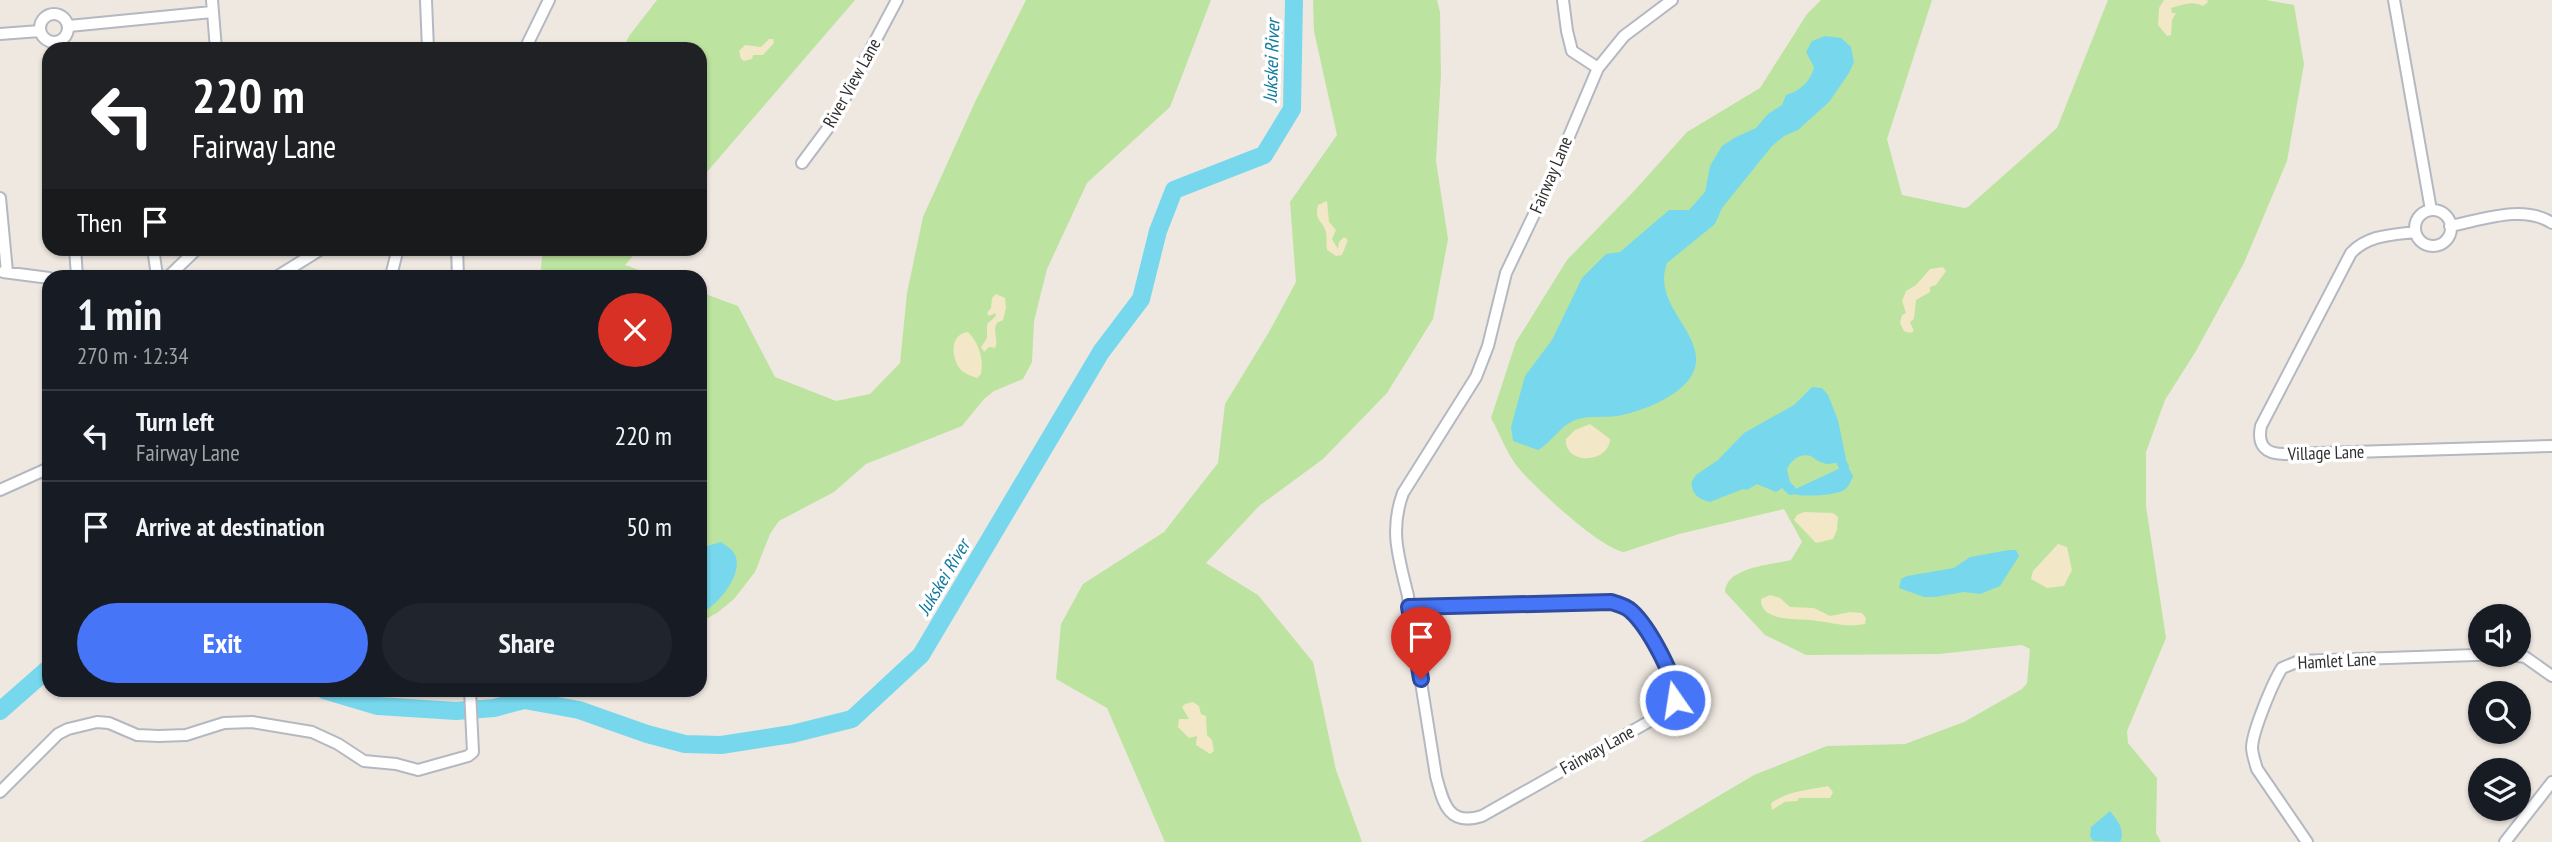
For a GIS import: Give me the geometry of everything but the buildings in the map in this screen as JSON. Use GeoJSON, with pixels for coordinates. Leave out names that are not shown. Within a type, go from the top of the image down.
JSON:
{"type":"FeatureCollection","features":[{"type":"Feature","properties":{"kind":"street"},"geometry":{"type":"LineString","coordinates":[[52,0],[52,14]]}},
{"type":"Feature","properties":{"kind":"street"},"geometry":{"type":"LineString","coordinates":[[212,0],[215,42]]}},
{"type":"Feature","properties":{"kind":"street"},"geometry":{"type":"LineString","coordinates":[[426,0],[428,42]]}},
{"type":"Feature","properties":{"kind":"street","name":"River View Lane"},"geometry":{"type":"LineString","coordinates":[[802,163],[831,124],[897,0]]}},
{"type":"Feature","properties":{"kind":"street"},"geometry":{"type":"LineString","coordinates":[[1563,0],[1572,51],[1598,68]]}},
{"type":"Feature","properties":{"kind":"street","name":"Fairway Lane"},"geometry":{"type":"LineString","coordinates":[[1409,607],[1603,602],[1618,604],[1630,609],[1645,628],[1672,675],[1675,700],[1664,713],[1490,812],[1475,818],[1461,818],[1447,808],[1441,796],[1395,534],[1399,505],[1407,486],[1476,377],[1488,346],[1506,273],[1550,181],[1598,68],[1624,36],[1672,0]]}},
{"type":"Feature","properties":{"kind":"street"},"geometry":{"type":"LineString","coordinates":[[2394,0],[2431,210]]}},
{"type":"Feature","properties":{"kind":"street"},"geometry":{"type":"LineString","coordinates":[[528,42],[545,1]]}},
{"type":"Feature","properties":{"kind":"street"},"geometry":{"type":"LineString","coordinates":[[69,26],[212,12]]}},
{"type":"Feature","properties":{"kind":"street"},"geometry":{"type":"LineString","coordinates":[[49,42],[42,37],[40,31],[43,20],[52,14],[66,19],[69,26],[68,34],[61,42]]}},
{"type":"Feature","properties":{"kind":"street"},"geometry":{"type":"LineString","coordinates":[[2,34],[40,31]]}},
{"type":"Feature","properties":{"kind":"street"},"geometry":{"type":"LineString","coordinates":[[0,198],[4,272],[42,277]]}},
{"type":"Feature","properties":{"kind":"street"},"geometry":{"type":"LineString","coordinates":[[2431,210],[2446,216],[2451,226],[2445,242],[2435,246],[2420,242],[2415,232],[2418,217],[2431,210]]}},
{"type":"Feature","properties":{"kind":"street"},"geometry":{"type":"LineString","coordinates":[[2451,226],[2521,214],[2542,216],[2552,223]]}},
{"type":"Feature","properties":{"kind":"street","name":"Village Lane"},"geometry":{"type":"LineString","coordinates":[[2415,232],[2374,238],[2351,253],[2261,426],[2260,441],[2263,448],[2268,452],[2284,454],[2552,446]]}},
{"type":"Feature","properties":{"kind":"street"},"geometry":{"type":"LineString","coordinates":[[175,270],[190,256]]}},
{"type":"Feature","properties":{"kind":"street"},"geometry":{"type":"LineString","coordinates":[[288,270],[310,256]]}},
{"type":"Feature","properties":{"kind":"street"},"geometry":{"type":"LineString","coordinates":[[0,490],[42,471]]}},
{"type":"Feature","properties":{"kind":"street","name":"Hamlet Lane"},"geometry":{"type":"LineString","coordinates":[[2307,842],[2257,769],[2253,758],[2254,735],[2282,668],[2299,662],[2468,655]]}},
{"type":"Feature","properties":{"kind":"street","name":"Hamlet Lane"},"geometry":{"type":"LineString","coordinates":[[2531,661],[2552,676]]}},
{"type":"Feature","properties":{"kind":"street"},"geometry":{"type":"LineString","coordinates":[[0,792],[58,734],[97,722],[109,723],[143,736],[186,735],[224,723],[284,726],[323,736],[365,761],[396,764],[418,770],[471,754],[474,738],[470,697]]}},
{"type":"Feature","properties":{"kind":"street"},"geometry":{"type":"LineString","coordinates":[[2505,842],[2552,782]]}},
{"type":"Feature","properties":{"kind":"green space"},"geometry":{"type":"Polygon","coordinates":[[[657,0],[855,0],[707,172],[707,42],[626,42],[657,0]]]}},
{"type":"Feature","properties":{"kind":"green space"},"geometry":{"type":"Polygon","coordinates":[[[1026,0],[1211,0],[1170,107],[1087,183],[1047,269],[1034,321],[1032,362],[1023,379],[994,391],[962,426],[866,464],[834,492],[779,521],[770,534],[755,572],[734,599],[707,618],[707,295],[738,306],[775,377],[836,401],[870,394],[900,363],[907,293],[923,217],[975,102],[1026,0]]]}},
{"type":"Feature","properties":{"kind":"green space"},"geometry":{"type":"Polygon","coordinates":[[[1313,0],[1437,0],[1440,12],[1441,75],[1436,161],[1448,239],[1433,319],[1387,393],[1323,459],[1259,506],[1206,563],[1258,595],[1313,662],[1336,770],[1362,842],[1165,842],[1107,708],[1056,679],[1061,624],[1083,584],[1164,532],[1218,463],[1225,404],[1296,282],[1290,202],[1337,135],[1314,31],[1313,0]]]}},
{"type":"Feature","properties":{"kind":"green space"},"geometry":{"type":"Polygon","coordinates":[[[1821,0],[1932,0],[1887,139],[1902,195],[1964,208],[2057,128],[2108,0],[2266,0],[2294,5],[2304,64],[2287,161],[2244,263],[2196,351],[2165,400],[2146,452],[2146,506],[2166,638],[2127,731],[2128,743],[2157,778],[2156,833],[2161,842],[1641,842],[1754,775],[1827,746],[1905,744],[1964,722],[2022,689],[2027,683],[2030,649],[2022,645],[1939,654],[1806,655],[1765,635],[1725,592],[1727,584],[1741,572],[1791,560],[1802,542],[1784,509],[1679,534],[1624,552],[1586,530],[1529,480],[1512,459],[1491,418],[1516,342],[1567,260],[1687,132],[1760,88],[1807,14],[1821,0]]]}},
{"type":"Feature","properties":{"kind":"green space"},"geometry":{"type":"Polygon","coordinates":[[[542,256],[633,256],[625,265],[639,270],[541,270],[542,256]]]}},
{"type":"Feature","properties":{"kind":"sand"},"geometry":{"type":"Polygon","coordinates":[[[2164,0],[2208,2],[2203,6],[2191,3],[2171,8],[2172,13],[2176,13],[2172,20],[2171,35],[2167,36],[2158,25],[2159,8],[2164,0]]]}},
{"type":"Feature","properties":{"kind":"sand"},"geometry":{"type":"Polygon","coordinates":[[[769,39],[773,39],[774,43],[763,55],[753,55],[752,59],[744,61],[741,59],[739,51],[745,45],[761,47],[769,39]]]}},
{"type":"Feature","properties":{"kind":"sand"},"geometry":{"type":"Polygon","coordinates":[[[1327,201],[1329,222],[1336,230],[1332,239],[1338,249],[1339,242],[1344,237],[1348,240],[1342,255],[1336,256],[1327,250],[1326,232],[1318,218],[1318,205],[1327,201]]]}},
{"type":"Feature","properties":{"kind":"sand"},"geometry":{"type":"Polygon","coordinates":[[[1943,267],[1946,271],[1936,285],[1916,300],[1914,319],[1910,322],[1914,331],[1904,331],[1900,323],[1902,315],[1906,313],[1902,301],[1906,291],[1916,285],[1930,269],[1943,267]]]}},
{"type":"Feature","properties":{"kind":"sand"},"geometry":{"type":"Polygon","coordinates":[[[996,294],[1005,298],[1006,308],[1003,320],[996,326],[995,348],[989,347],[984,352],[981,347],[987,338],[987,324],[996,316],[995,313],[989,316],[987,313],[996,294]]]}},
{"type":"Feature","properties":{"kind":"sand"},"geometry":{"type":"Polygon","coordinates":[[[968,332],[978,346],[981,357],[981,374],[977,378],[961,370],[955,359],[955,341],[968,332]]]}},
{"type":"Feature","properties":{"kind":"sand"},"geometry":{"type":"Polygon","coordinates":[[[1590,424],[1610,439],[1608,447],[1595,457],[1579,457],[1567,447],[1566,439],[1575,430],[1590,424]]]}},
{"type":"Feature","properties":{"kind":"sand"},"geometry":{"type":"Polygon","coordinates":[[[1804,512],[1833,513],[1838,517],[1833,539],[1816,543],[1794,520],[1804,512]]]}},
{"type":"Feature","properties":{"kind":"sand"},"geometry":{"type":"Polygon","coordinates":[[[2058,544],[2067,547],[2072,570],[2064,586],[2047,588],[2031,579],[2033,571],[2058,544]]]}},
{"type":"Feature","properties":{"kind":"sand"},"geometry":{"type":"Polygon","coordinates":[[[1770,595],[1780,598],[1790,607],[1814,608],[1830,616],[1850,612],[1862,613],[1866,618],[1865,624],[1845,625],[1772,615],[1762,606],[1761,599],[1770,595]]]}},
{"type":"Feature","properties":{"kind":"sand"},"geometry":{"type":"Polygon","coordinates":[[[1193,702],[1199,706],[1201,714],[1206,716],[1207,735],[1212,740],[1214,751],[1210,754],[1196,745],[1197,736],[1189,738],[1178,727],[1179,719],[1189,719],[1182,707],[1193,702]]]}},
{"type":"Feature","properties":{"kind":"sand"},"geometry":{"type":"Polygon","coordinates":[[[1828,786],[1833,792],[1830,798],[1799,798],[1772,810],[1771,803],[1784,796],[1828,786]]]}},
{"type":"Feature","properties":{"kind":"water"},"geometry":{"type":"Polygon","coordinates":[[[1825,36],[1841,38],[1851,47],[1854,62],[1829,102],[1798,130],[1784,136],[1772,146],[1722,208],[1715,224],[1667,263],[1665,289],[1694,346],[1695,369],[1689,379],[1668,397],[1642,409],[1617,416],[1575,420],[1538,450],[1513,441],[1511,427],[1525,376],[1552,340],[1582,278],[1606,254],[1620,252],[1669,210],[1689,210],[1705,192],[1710,166],[1722,146],[1756,128],[1768,114],[1782,105],[1786,95],[1808,81],[1814,67],[1806,52],[1812,41],[1825,36]]]}},
{"type":"Feature","properties":{"kind":"water"},"geometry":{"type":"Polygon","coordinates":[[[1812,387],[1822,388],[1828,395],[1838,420],[1846,459],[1827,464],[1803,455],[1791,462],[1787,469],[1790,483],[1776,492],[1757,484],[1710,502],[1696,495],[1692,489],[1692,481],[1696,475],[1718,460],[1744,433],[1794,405],[1812,387]]]}},
{"type":"Feature","properties":{"kind":"water"},"geometry":{"type":"Polygon","coordinates":[[[1847,465],[1853,476],[1844,490],[1816,496],[1789,492],[1847,465]]]}},
{"type":"Feature","properties":{"kind":"water"},"geometry":{"type":"Polygon","coordinates":[[[721,542],[734,553],[737,561],[728,588],[707,609],[707,546],[721,542]]]}},
{"type":"Feature","properties":{"kind":"water"},"geometry":{"type":"Polygon","coordinates":[[[2016,550],[2019,556],[2000,586],[1980,594],[1964,592],[1924,597],[1899,588],[1901,579],[1907,576],[1954,568],[1970,557],[2016,550]]]}},
{"type":"Feature","properties":{"kind":"water"},"geometry":{"type":"Polygon","coordinates":[[[2110,811],[2121,829],[2120,842],[2093,841],[2090,836],[2091,827],[2110,811]]]}},
{"type":"Feature","properties":{"kind":"waterway","name":"Jukskei River"},"geometry":{"type":"LineString","coordinates":[[348,697],[378,706],[456,711],[494,708],[524,700],[579,710],[685,744],[721,745],[792,734],[852,719],[921,655],[1101,352],[1141,299],[1158,231],[1174,190],[1264,155],[1292,109],[1294,0]]}},
{"type":"Feature","properties":{"kind":"waterway"},"geometry":{"type":"LineString","coordinates":[[1841,461],[1844,467]]}},
{"type":"Feature","properties":{"kind":"waterway"},"geometry":{"type":"LineString","coordinates":[[1787,486],[1791,490]]}},
{"type":"Feature","properties":{"kind":"waterway","name":"Jukskei River"},"geometry":{"type":"LineString","coordinates":[[0,711],[42,674]]}},
{"type":"Feature","properties":{"kind":"route"},"geometry":{"type":"LineString","coordinates":[[1421,679],[1409,607],[1611,602],[1630,609],[1639,619],[1672,675],[1675,700]]}}]}
